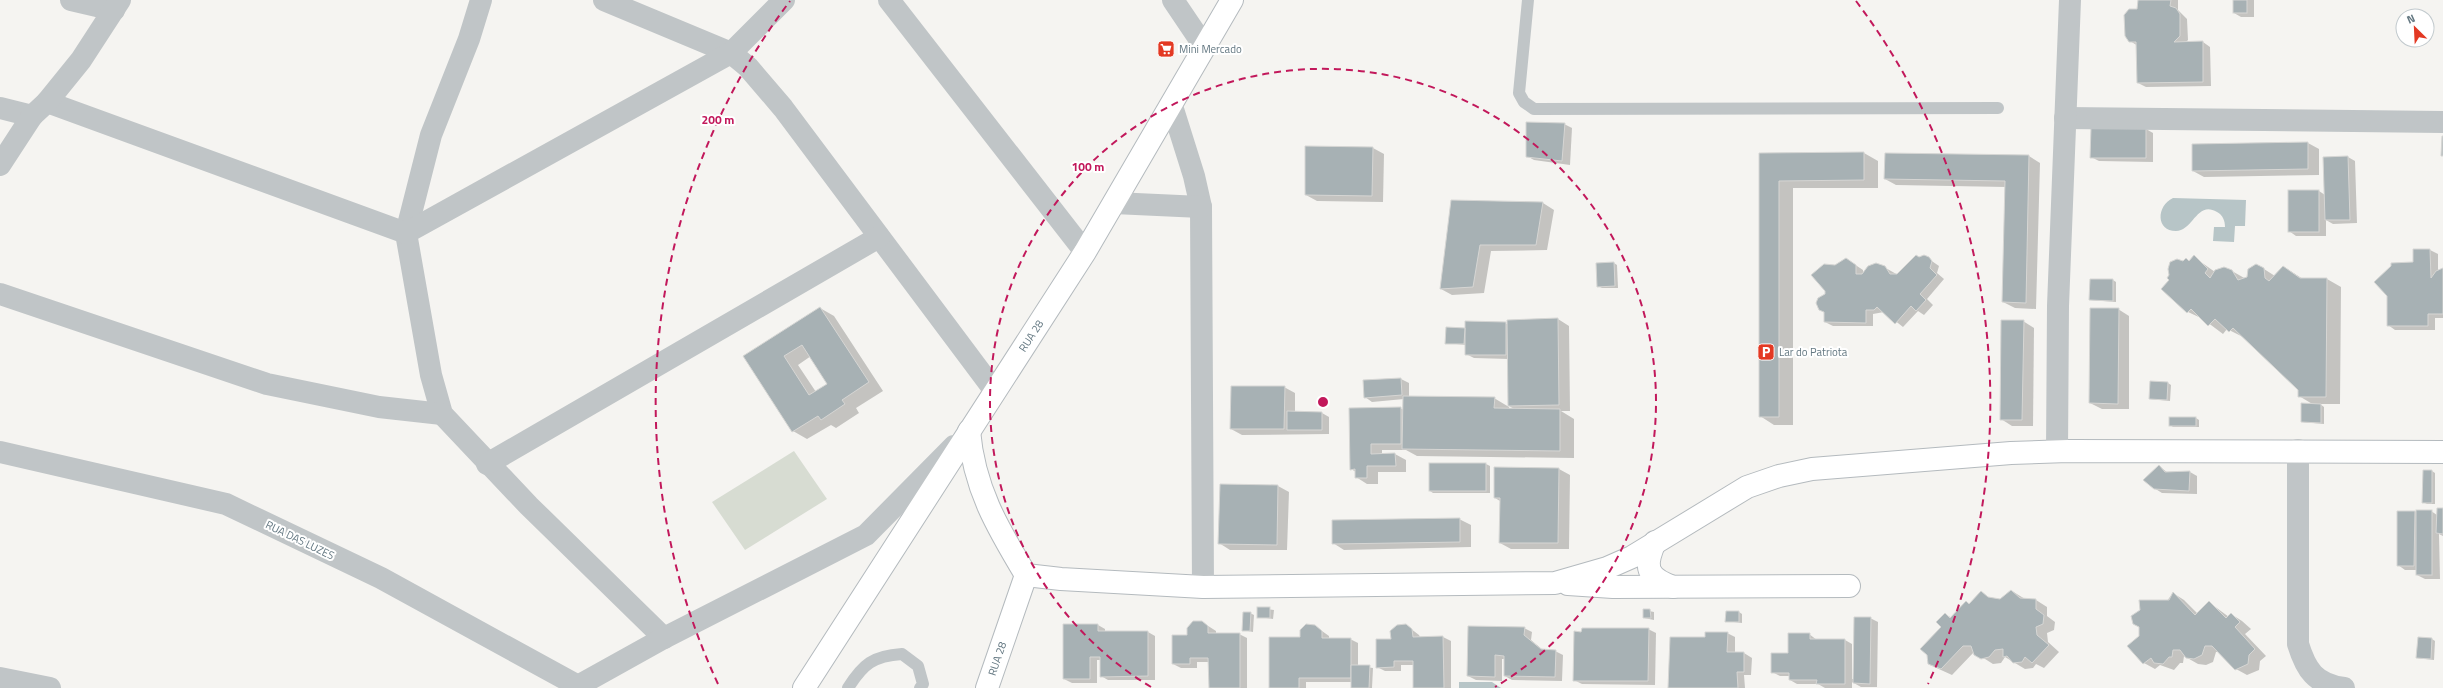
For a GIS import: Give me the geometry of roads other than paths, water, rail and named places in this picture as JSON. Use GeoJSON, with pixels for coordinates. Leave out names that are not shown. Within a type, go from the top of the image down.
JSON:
{"type":"FeatureCollection","features":[{"type":"Feature","properties":{"kind":"street"},"geometry":{"type":"LineString","coordinates":[[0,165],[40,109],[81,60],[117,5],[71,0]]}},
{"type":"Feature","properties":{"kind":"street"},"geometry":{"type":"LineString","coordinates":[[481,0],[469,39],[431,134],[406,233],[431,375],[442,414],[487,464],[664,638]]}},
{"type":"Feature","properties":{"kind":"street"},"geometry":{"type":"LineString","coordinates":[[604,0],[731,53],[748,68],[783,108],[994,390]]}},
{"type":"Feature","properties":{"kind":"street"},"geometry":{"type":"LineString","coordinates":[[0,108],[40,109],[406,233],[731,53],[784,0]]}},
{"type":"Feature","properties":{"kind":"street"},"geometry":{"type":"LineString","coordinates":[[889,0],[1085,252]]}},
{"type":"Feature","properties":{"kind":"street"},"geometry":{"type":"LineString","coordinates":[[1173,0],[1204,46]]}},
{"type":"Feature","properties":{"kind":"street","name":"RUA 28"},"geometry":{"type":"LineString","coordinates":[[804,688],[994,390],[1085,252],[1172,106],[1204,46],[1232,0]]}},
{"type":"Feature","properties":{"kind":"street"},"geometry":{"type":"LineString","coordinates":[[2057,451],[2058,306],[2070,0]]}},
{"type":"Feature","properties":{"kind":"street"},"geometry":{"type":"LineString","coordinates":[[1172,106],[1194,176],[1201,207],[1203,587]]}},
{"type":"Feature","properties":{"kind":"street"},"geometry":{"type":"LineString","coordinates":[[2066,118],[2443,122]]}},
{"type":"Feature","properties":{"kind":"street"},"geometry":{"type":"LineString","coordinates":[[1114,203],[1201,207]]}},
{"type":"Feature","properties":{"kind":"street"},"geometry":{"type":"LineString","coordinates":[[487,464],[879,237]]}},
{"type":"Feature","properties":{"kind":"street"},"geometry":{"type":"LineString","coordinates":[[0,294],[267,384],[379,407],[442,414]]}},
{"type":"Feature","properties":{"kind":"street"},"geometry":{"type":"LineString","coordinates":[[969,431],[977,479],[987,507],[997,529],[1026,575],[1061,579],[1203,587],[1555,583],[1613,587],[1849,586]]}},
{"type":"Feature","properties":{"kind":"street"},"geometry":{"type":"LineString","coordinates":[[576,687],[664,638],[866,535],[969,431]]}},
{"type":"Feature","properties":{"kind":"street"},"geometry":{"type":"LineString","coordinates":[[2298,450],[2298,644],[2304,662],[2320,681],[2344,688]]}},
{"type":"Feature","properties":{"kind":"street"},"geometry":{"type":"LineString","coordinates":[[1555,583],[1626,560],[1747,487],[1779,476],[1812,469],[2057,451],[2298,450],[2443,452]]}},
{"type":"Feature","properties":{"kind":"street","name":"RUA DAS LUZES"},"geometry":{"type":"LineString","coordinates":[[0,452],[226,504],[381,578],[576,687]]}},
{"type":"Feature","properties":{"kind":"street"},"geometry":{"type":"LineString","coordinates":[[1655,542],[1648,559],[1649,570],[1656,581],[1672,587]]}},
{"type":"Feature","properties":{"kind":"street","name":"RUA 28"},"geometry":{"type":"LineString","coordinates":[[987,688],[1026,575]]}},
{"type":"Feature","properties":{"kind":"street"},"geometry":{"type":"LineString","coordinates":[[0,678],[50,688]]}},
{"type":"Feature","properties":{"kind":"lane"},"geometry":{"type":"LineString","coordinates":[[1528,0],[1519,93],[1524,102],[1534,109],[1998,108]]}},
{"type":"Feature","properties":{"kind":"lane"},"geometry":{"type":"LineString","coordinates":[[848,688],[859,671],[882,655],[902,654],[918,666],[923,684],[920,688]]}},
{"type":"Feature","properties":{"kind":"place","name":"Mini Mercado"},"geometry":{"type":"Point","coordinates":[1166,49]}},
{"type":"Feature","properties":{"kind":"place","name":"Lar do Patriota"},"geometry":{"type":"Point","coordinates":[1766,352]}}]}
